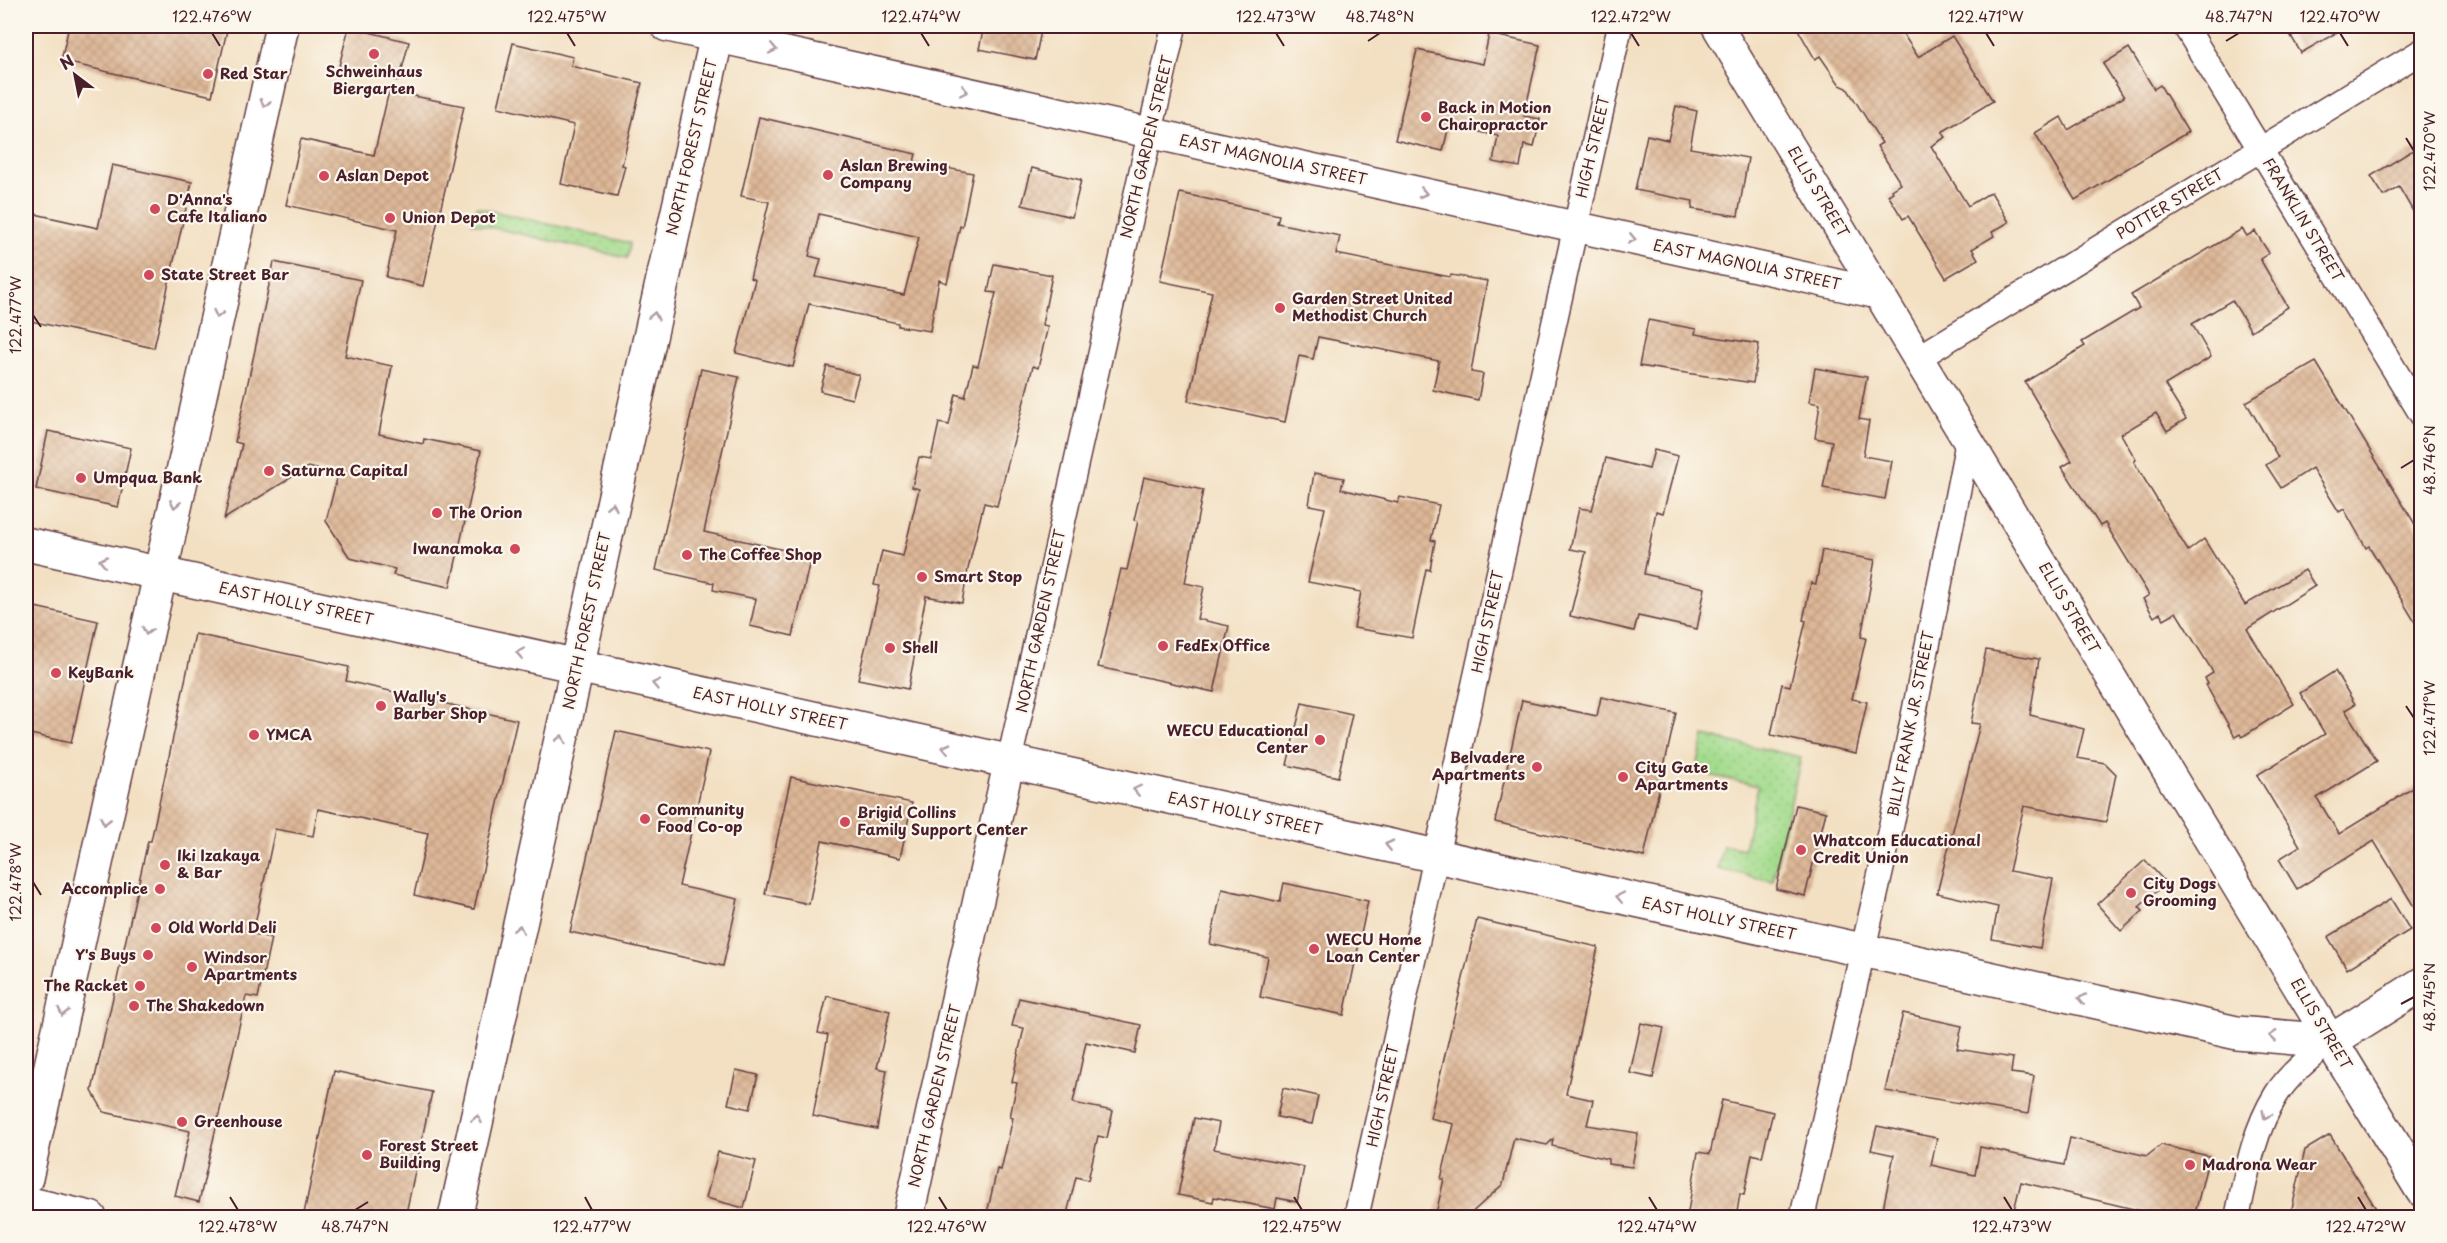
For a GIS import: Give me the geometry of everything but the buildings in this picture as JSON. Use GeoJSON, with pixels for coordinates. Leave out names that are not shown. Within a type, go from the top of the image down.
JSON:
{"type":"FeatureCollection","features":[{"type":"Feature","properties":{"kind":"main road"},"geometry":{"type":"LineString","coordinates":[[26,1178],[282,26]]}},
{"type":"Feature","properties":{"kind":"main road","name":"NORTH FOREST STREET"},"geometry":{"type":"LineString","coordinates":[[455,1218],[717,31]]}},
{"type":"Feature","properties":{"kind":"main road","name":"EAST HOLLY STREET"},"geometry":{"type":"LineString","coordinates":[[26,544],[2237,1033],[2331,1041]]}},
{"type":"Feature","properties":{"kind":"main road"},"geometry":{"type":"LineString","coordinates":[[2331,1041],[2421,984]]}},
{"type":"Feature","properties":{"kind":"main road","name":"ELLIS STREET"},"geometry":{"type":"LineString","coordinates":[[2331,1041],[2421,1190]]}},
{"type":"Feature","properties":{"kind":"main road"},"geometry":{"type":"LineString","coordinates":[[26,1203],[90,1218]]}},
{"type":"Feature","properties":{"kind":"street","name":"EAST MAGNOLIA STREET"},"geometry":{"type":"LineString","coordinates":[[666,26],[717,31],[1150,132],[1880,294]]}},
{"type":"Feature","properties":{"kind":"street","name":"NORTH GARDEN STREET"},"geometry":{"type":"LineString","coordinates":[[908,1218],[1174,26]]}},
{"type":"Feature","properties":{"kind":"street","name":"HIGH STREET"},"geometry":{"type":"LineString","coordinates":[[1356,1218],[1620,26]]}},
{"type":"Feature","properties":{"kind":"street","name":"ELLIS STREET"},"geometry":{"type":"LineString","coordinates":[[1717,26],[2331,1041]]}},
{"type":"Feature","properties":{"kind":"street","name":"FRANKLIN STREET"},"geometry":{"type":"LineString","coordinates":[[2185,26],[2421,415]]}},
{"type":"Feature","properties":{"kind":"street","name":"POTTER STREET"},"geometry":{"type":"LineString","coordinates":[[1918,358],[2421,51]]}},
{"type":"Feature","properties":{"kind":"street","name":"BILLY FRANK JR. STREET"},"geometry":{"type":"LineString","coordinates":[[1803,1218],[1895,809],[1968,441]]}},
{"type":"Feature","properties":{"kind":"street"},"geometry":{"type":"LineString","coordinates":[[2237,1218],[2253,1143],[2276,1095],[2307,1059],[2331,1041]]}},
{"type":"Feature","properties":{"kind":"green space"},"geometry":{"type":"Polygon","coordinates":[[[476,207],[630,243],[627,258],[472,223],[476,207]]]}},
{"type":"Feature","properties":{"kind":"green space"},"geometry":{"type":"Polygon","coordinates":[[[1704,736],[1801,757],[1773,881],[1718,869],[1723,845],[1744,849],[1758,786],[1696,772],[1704,736]]]}},
{"type":"Feature","properties":{"kind":"place","name":"Schweinhaus Biergarten"},"geometry":{"type":"Point","coordinates":[374,54]}},
{"type":"Feature","properties":{"kind":"place","name":"Red Star"},"geometry":{"type":"Point","coordinates":[208,74]}},
{"type":"Feature","properties":{"kind":"place","name":"Back in Motion Chairopractor"},"geometry":{"type":"Point","coordinates":[1426,117]}},
{"type":"Feature","properties":{"kind":"place","name":"Aslan Brewing Company"},"geometry":{"type":"Point","coordinates":[828,175]}},
{"type":"Feature","properties":{"kind":"place","name":"Aslan Depot"},"geometry":{"type":"Point","coordinates":[324,176]}},
{"type":"Feature","properties":{"kind":"place","name":"D'Anna's Cafe Italiano"},"geometry":{"type":"Point","coordinates":[155,209]}},
{"type":"Feature","properties":{"kind":"place","name":"Union Depot"},"geometry":{"type":"Point","coordinates":[390,218]}},
{"type":"Feature","properties":{"kind":"place","name":"State Street Bar"},"geometry":{"type":"Point","coordinates":[149,275]}},
{"type":"Feature","properties":{"kind":"place","name":"Garden Street United Methodist Church"},"geometry":{"type":"Point","coordinates":[1280,308]}},
{"type":"Feature","properties":{"kind":"place","name":"Saturna Capital"},"geometry":{"type":"Point","coordinates":[269,471]}},
{"type":"Feature","properties":{"kind":"place","name":"Umpqua Bank"},"geometry":{"type":"Point","coordinates":[81,478]}},
{"type":"Feature","properties":{"kind":"place","name":"The Orion"},"geometry":{"type":"Point","coordinates":[437,513]}},
{"type":"Feature","properties":{"kind":"place","name":"Iwanamoka"},"geometry":{"type":"Point","coordinates":[515,549]}},
{"type":"Feature","properties":{"kind":"place","name":"The Coffee Shop"},"geometry":{"type":"Point","coordinates":[687,555]}},
{"type":"Feature","properties":{"kind":"place","name":"Smart Stop"},"geometry":{"type":"Point","coordinates":[922,577]}},
{"type":"Feature","properties":{"kind":"place","name":"FedEx Office"},"geometry":{"type":"Point","coordinates":[1163,646]}},
{"type":"Feature","properties":{"kind":"place","name":"Shell"},"geometry":{"type":"Point","coordinates":[890,648]}},
{"type":"Feature","properties":{"kind":"place","name":"KeyBank"},"geometry":{"type":"Point","coordinates":[56,673]}},
{"type":"Feature","properties":{"kind":"place","name":"Wally's Barber Shop"},"geometry":{"type":"Point","coordinates":[381,706]}},
{"type":"Feature","properties":{"kind":"place","name":"YMCA"},"geometry":{"type":"Point","coordinates":[254,735]}},
{"type":"Feature","properties":{"kind":"place","name":"WECU Educational Center"},"geometry":{"type":"Point","coordinates":[1320,740]}},
{"type":"Feature","properties":{"kind":"place","name":"Belvadere Apartments"},"geometry":{"type":"Point","coordinates":[1537,767]}},
{"type":"Feature","properties":{"kind":"place","name":"City Gate Apartments"},"geometry":{"type":"Point","coordinates":[1623,777]}},
{"type":"Feature","properties":{"kind":"place","name":"Community Food Co-op"},"geometry":{"type":"Point","coordinates":[645,819]}},
{"type":"Feature","properties":{"kind":"place","name":"Brigid Collins Family Support Center"},"geometry":{"type":"Point","coordinates":[845,822]}},
{"type":"Feature","properties":{"kind":"place","name":"Whatcom Educational Credit Union"},"geometry":{"type":"Point","coordinates":[1801,850]}},
{"type":"Feature","properties":{"kind":"place","name":"Iki Izakaya & Bar"},"geometry":{"type":"Point","coordinates":[165,865]}},
{"type":"Feature","properties":{"kind":"place","name":"Accomplice"},"geometry":{"type":"Point","coordinates":[160,889]}},
{"type":"Feature","properties":{"kind":"place","name":"City Dogs Grooming"},"geometry":{"type":"Point","coordinates":[2131,893]}},
{"type":"Feature","properties":{"kind":"place","name":"Old World Deli"},"geometry":{"type":"Point","coordinates":[156,928]}},
{"type":"Feature","properties":{"kind":"place","name":"WECU Home Loan Center"},"geometry":{"type":"Point","coordinates":[1314,949]}},
{"type":"Feature","properties":{"kind":"place","name":"Y's Buys"},"geometry":{"type":"Point","coordinates":[148,955]}},
{"type":"Feature","properties":{"kind":"place","name":"Windsor Apartments"},"geometry":{"type":"Point","coordinates":[192,967]}},
{"type":"Feature","properties":{"kind":"place","name":"The Racket"},"geometry":{"type":"Point","coordinates":[140,986]}},
{"type":"Feature","properties":{"kind":"place","name":"The Shakedown"},"geometry":{"type":"Point","coordinates":[134,1006]}},
{"type":"Feature","properties":{"kind":"place","name":"Greenhouse"},"geometry":{"type":"Point","coordinates":[182,1122]}},
{"type":"Feature","properties":{"kind":"place","name":"Forest Street Building"},"geometry":{"type":"Point","coordinates":[367,1155]}},
{"type":"Feature","properties":{"kind":"place","name":"Madrona Wear"},"geometry":{"type":"Point","coordinates":[2190,1165]}}]}
